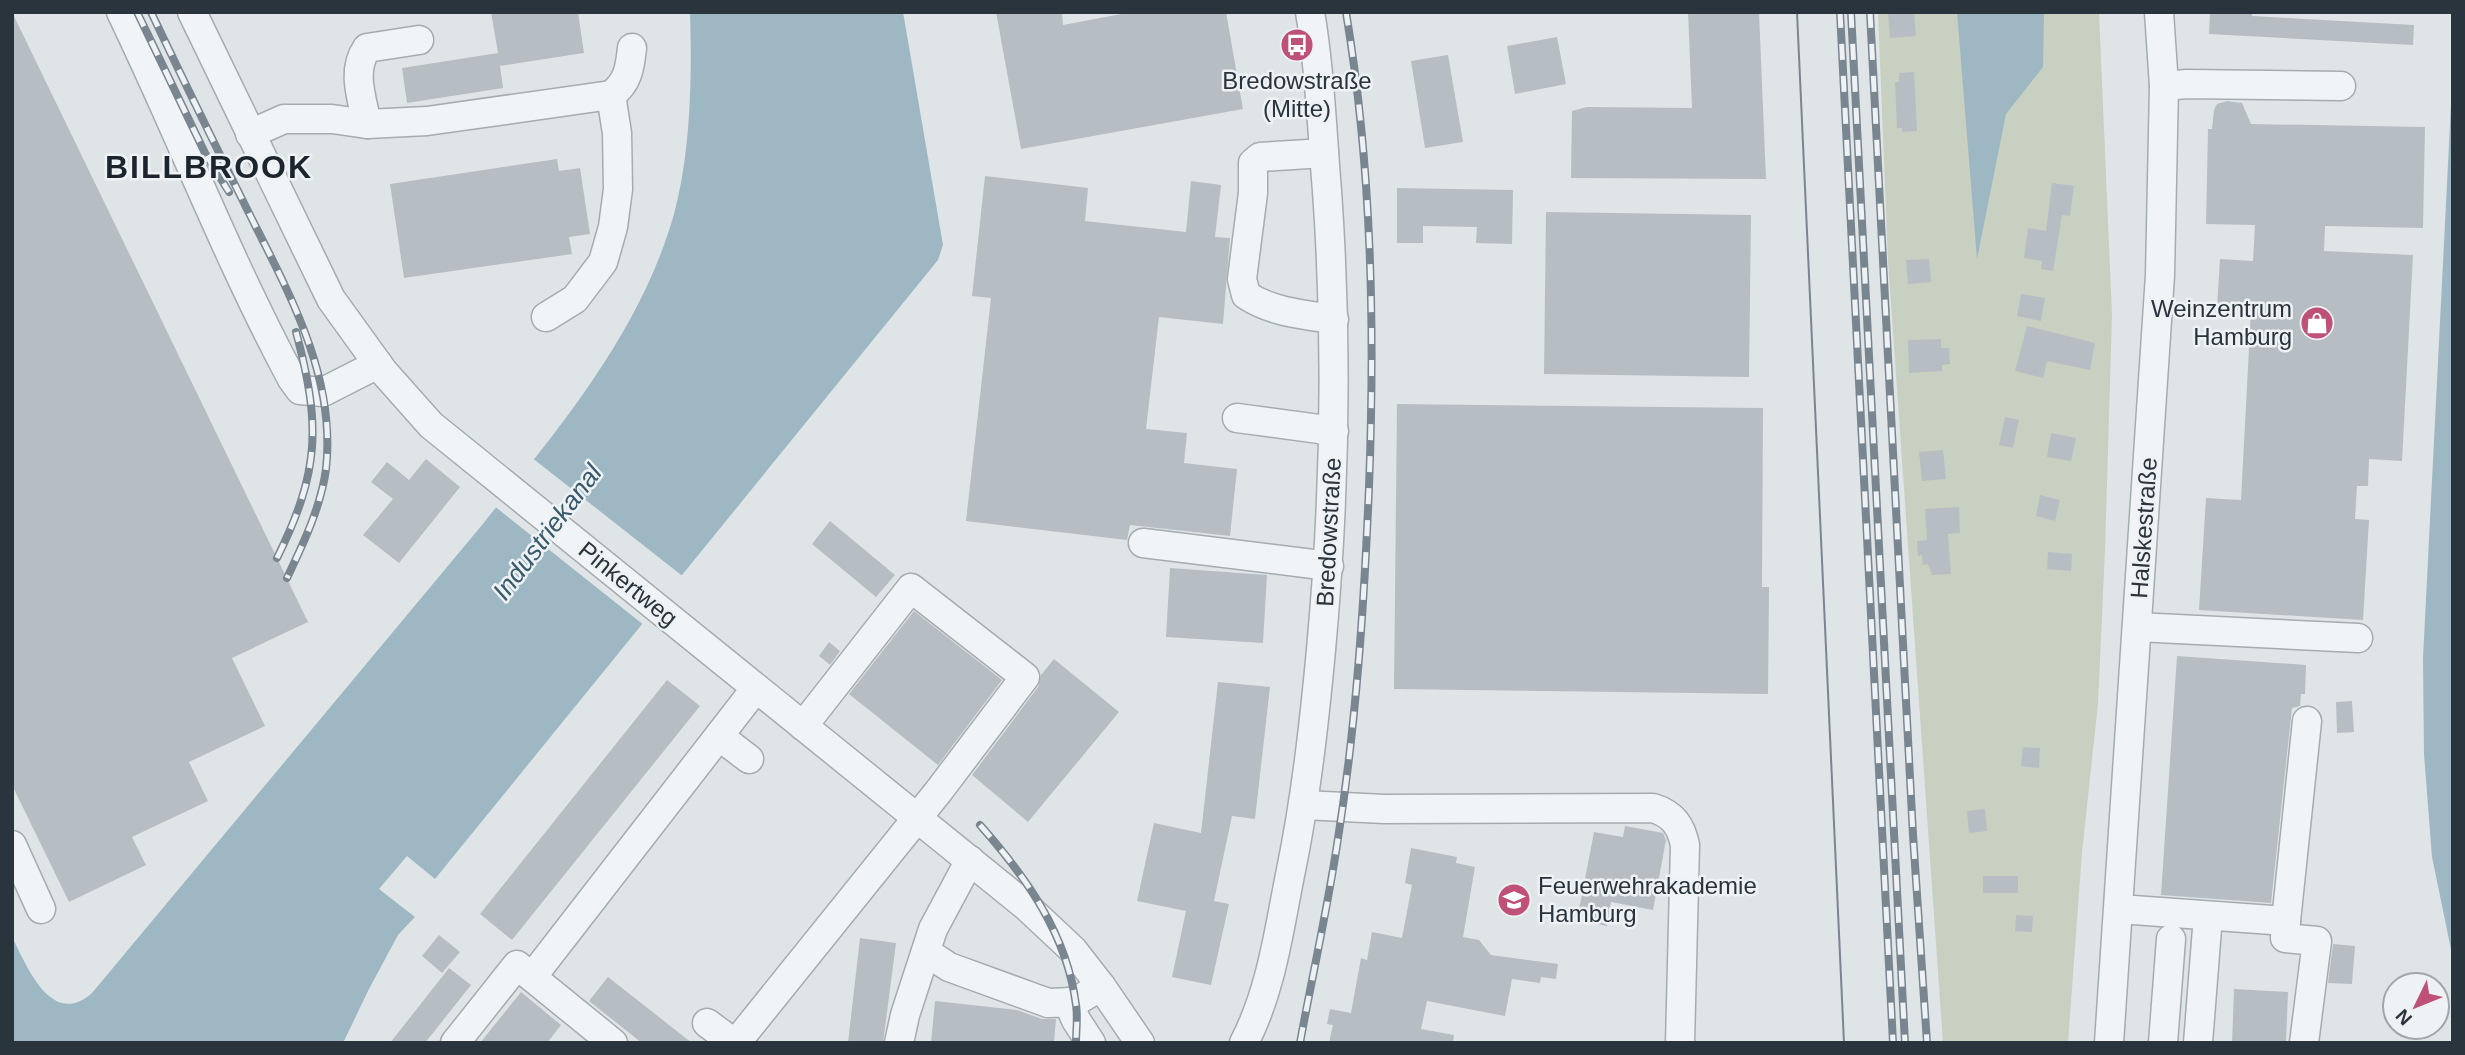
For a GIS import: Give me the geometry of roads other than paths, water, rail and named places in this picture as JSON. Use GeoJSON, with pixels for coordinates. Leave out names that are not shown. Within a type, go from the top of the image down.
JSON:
{"type":"FeatureCollection","features":[{"type":"Feature","properties":{"kind":"street"},"geometry":{"type":"LineString","coordinates":[[121,12],[158,88],[236,265],[292,379],[300,390],[323,392],[378,364]]}},
{"type":"Feature","properties":{"kind":"street","name":"Pinkertweg"},"geometry":{"type":"LineString","coordinates":[[192,12],[331,299],[378,364],[431,425],[970,860],[1057,934],[1101,986],[1140,1043]]}},
{"type":"Feature","properties":{"kind":"street","name":"Bredowstraße"},"geometry":{"type":"LineString","coordinates":[[1244,1043],[1255,1021],[1270,976],[1304,805],[1329,566],[1334,431],[1334,319],[1316,47],[1310,12]]}},
{"type":"Feature","properties":{"kind":"street","name":"Halskestraße"},"geometry":{"type":"LineString","coordinates":[[2109,1043],[2161,275],[2164,86],[2159,12]]}},
{"type":"Feature","properties":{"kind":"street"},"geometry":{"type":"LineString","coordinates":[[367,124],[357,78],[360,58],[367,48],[419,40]]}},
{"type":"Feature","properties":{"kind":"street"},"geometry":{"type":"LineString","coordinates":[[250,134],[284,119],[332,119],[367,124],[427,121],[611,95],[621,88],[629,72],[632,48]]}},
{"type":"Feature","properties":{"kind":"street"},"geometry":{"type":"LineString","coordinates":[[2164,86],[2341,86]]}},
{"type":"Feature","properties":{"kind":"street"},"geometry":{"type":"LineString","coordinates":[[546,317],[575,299],[603,262],[613,228],[618,189],[617,133],[611,95]]}},
{"type":"Feature","properties":{"kind":"street"},"geometry":{"type":"LineString","coordinates":[[1324,153],[1260,157],[1253,163],[1242,279],[1246,295],[1254,300],[1297,314],[1334,319]]}},
{"type":"Feature","properties":{"kind":"street"},"geometry":{"type":"LineString","coordinates":[[1237,418],[1334,431]]}},
{"type":"Feature","properties":{"kind":"street"},"geometry":{"type":"LineString","coordinates":[[1143,543],[1329,566]]}},
{"type":"Feature","properties":{"kind":"street"},"geometry":{"type":"LineString","coordinates":[[707,1023],[735,1043],[917,817],[1025,677],[911,588],[803,726]]}},
{"type":"Feature","properties":{"kind":"street"},"geometry":{"type":"LineString","coordinates":[[2137,627],[2358,638]]}},
{"type":"Feature","properties":{"kind":"street"},"geometry":{"type":"LineString","coordinates":[[532,977],[756,688]]}},
{"type":"Feature","properties":{"kind":"street"},"geometry":{"type":"LineString","coordinates":[[2304,1043],[2317,941],[2285,938],[2307,721]]}},
{"type":"Feature","properties":{"kind":"street"},"geometry":{"type":"LineString","coordinates":[[719,736],[749,759]]}},
{"type":"Feature","properties":{"kind":"street"},"geometry":{"type":"LineString","coordinates":[[1304,805],[1384,809],[1653,808],[1663,811],[1678,824],[1685,845],[1680,1033]]}},
{"type":"Feature","properties":{"kind":"street"},"geometry":{"type":"LineString","coordinates":[[12,845],[41,909]]}},
{"type":"Feature","properties":{"kind":"street"},"geometry":{"type":"LineString","coordinates":[[899,1043],[933,929],[970,860]]}},
{"type":"Feature","properties":{"kind":"street"},"geometry":{"type":"LineString","coordinates":[[2119,909],[2286,921]]}},
{"type":"Feature","properties":{"kind":"street"},"geometry":{"type":"LineString","coordinates":[[2198,1043],[2208,916]]}},
{"type":"Feature","properties":{"kind":"street"},"geometry":{"type":"LineString","coordinates":[[2163,1043],[2171,939]]}},
{"type":"Feature","properties":{"kind":"street"},"geometry":{"type":"LineString","coordinates":[[926,951],[949,967],[1048,1003],[1075,1002],[1101,986]]}},
{"type":"Feature","properties":{"kind":"street"},"geometry":{"type":"LineString","coordinates":[[455,1043],[517,965],[594,1037]]}},
{"type":"Feature","properties":{"kind":"street"},"geometry":{"type":"LineString","coordinates":[[1068,1002],[1091,1043]]}},
{"type":"Feature","properties":{"kind":"water","name":"Industriekanal"},"geometry":{"type":"Polygon","coordinates":[[[690,12],[903,12],[943,245],[938,260],[435,879],[407,856],[379,889],[415,917],[398,935],[343,1043],[12,1043],[12,937],[33,977],[53,999],[64,1004],[77,1002],[92,993],[482,525],[594,378],[640,300],[659,258],[674,214],[687,140],[691,62],[690,12]]]}},
{"type":"Feature","properties":{"kind":"water"},"geometry":{"type":"Polygon","coordinates":[[[1957,12],[2044,12],[2043,67],[2006,114],[1977,259],[1957,12]]]}},
{"type":"Feature","properties":{"kind":"water"},"geometry":{"type":"Polygon","coordinates":[[[2453,65],[2453,959],[2432,857],[2424,754],[2423,658],[2453,65]]]}},
{"type":"Feature","properties":{"kind":"tram line"},"geometry":{"type":"LineString","coordinates":[[1797,12],[1844,1043]]}},
{"type":"Feature","properties":{"kind":"railway"},"geometry":{"type":"LineString","coordinates":[[137,12],[205,153],[229,192]]}},
{"type":"Feature","properties":{"kind":"railway"},"geometry":{"type":"LineString","coordinates":[[151,12],[289,296],[315,363],[323,397],[327,433],[326,469],[316,511],[287,578]]}},
{"type":"Feature","properties":{"kind":"railway"},"geometry":{"type":"LineString","coordinates":[[1300,1043],[1344,800],[1362,622],[1369,487],[1372,368],[1369,249],[1361,130],[1346,12]]}},
{"type":"Feature","properties":{"kind":"railway"},"geometry":{"type":"LineString","coordinates":[[1840,12],[1893,1043]]}},
{"type":"Feature","properties":{"kind":"railway"},"geometry":{"type":"LineString","coordinates":[[1851,12],[1905,1043]]}},
{"type":"Feature","properties":{"kind":"railway"},"geometry":{"type":"LineString","coordinates":[[1870,12],[1913,835],[1927,1043]]}},
{"type":"Feature","properties":{"kind":"railway"},"geometry":{"type":"LineString","coordinates":[[277,558],[302,499],[312,447],[310,394],[296,332]]}},
{"type":"Feature","properties":{"kind":"railway"},"geometry":{"type":"LineString","coordinates":[[980,825],[1028,886],[1054,931],[1071,979],[1077,1010],[1076,1043]]}},
{"type":"Feature","properties":{"kind":"place","name":"Bredowstraße (Mitte)"},"geometry":{"type":"Point","coordinates":[1297,45]}},
{"type":"Feature","properties":{"kind":"place","name":"Weinzentrum Hamburg"},"geometry":{"type":"Point","coordinates":[2317,323]}},
{"type":"Feature","properties":{"kind":"place","name":"Feuerwehrakademie Hamburg"},"geometry":{"type":"Point","coordinates":[1514,900]}},
{"type":"Feature","properties":{"kind":"district","name":"BILLBROOK"},"geometry":{"type":"Point","coordinates":[209,167]}}]}
